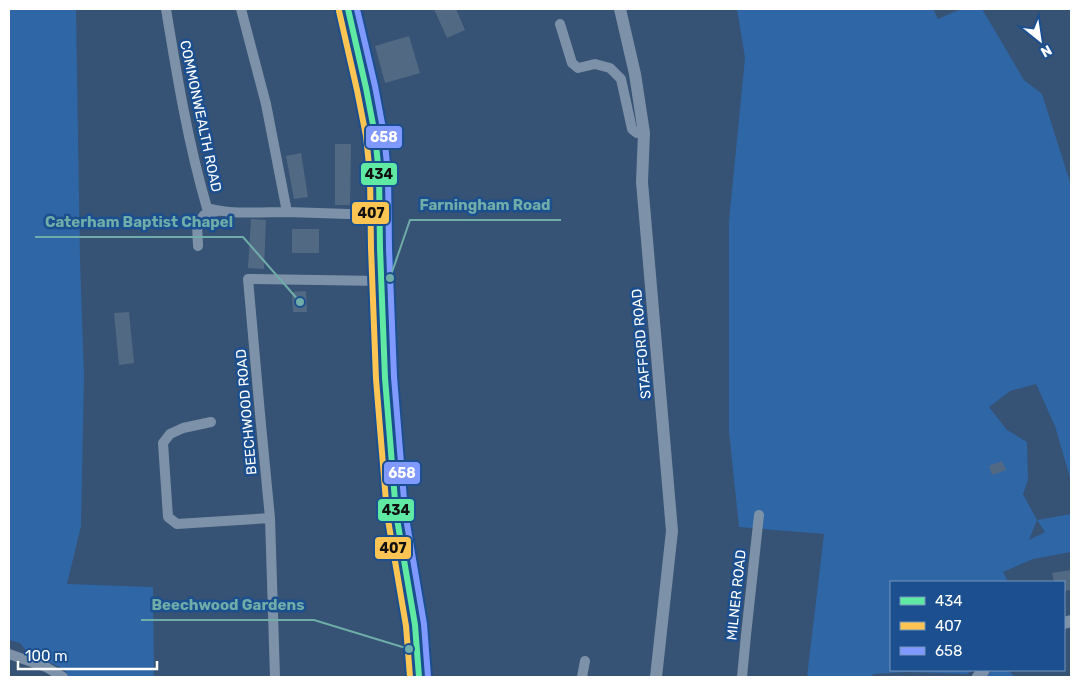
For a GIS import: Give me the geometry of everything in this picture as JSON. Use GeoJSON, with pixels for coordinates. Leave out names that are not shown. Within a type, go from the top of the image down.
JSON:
{"type":"FeatureCollection","features":[{"type":"Feature","properties":{"kind":"main road"},"geometry":{"type":"LineString","coordinates":[[348,9],[375,135],[379,174],[385,378],[396,513],[415,625],[419,677]]}},
{"type":"Feature","properties":{"kind":"street","name":"COMMONWEALTH ROAD"},"geometry":{"type":"LineString","coordinates":[[166,9],[179,88],[196,171],[207,208],[218,211],[240,212],[380,215]]}},
{"type":"Feature","properties":{"kind":"street"},"geometry":{"type":"LineString","coordinates":[[241,9],[266,104],[287,212]]}},
{"type":"Feature","properties":{"kind":"street","name":"STAFFORD ROAD"},"geometry":{"type":"LineString","coordinates":[[620,9],[635,74],[644,133],[642,182],[672,531],[656,677]]}},
{"type":"Feature","properties":{"kind":"street"},"geometry":{"type":"LineString","coordinates":[[560,24],[572,62],[578,68],[595,64],[610,68],[621,79],[632,129],[644,133]]}},
{"type":"Feature","properties":{"kind":"street"},"geometry":{"type":"LineString","coordinates":[[198,246],[197,224],[204,215],[218,211]]}},
{"type":"Feature","properties":{"kind":"street","name":"BEECHWOOD ROAD"},"geometry":{"type":"LineString","coordinates":[[275,677],[270,518],[248,279],[381,281]]}},
{"type":"Feature","properties":{"kind":"street"},"geometry":{"type":"LineString","coordinates":[[211,422],[182,428],[170,434],[163,443],[168,517],[177,524],[270,518]]}},
{"type":"Feature","properties":{"kind":"street","name":"MILNER ROAD"},"geometry":{"type":"LineString","coordinates":[[742,677],[759,515]]}},
{"type":"Feature","properties":{"kind":"street"},"geometry":{"type":"LineString","coordinates":[[9,654],[46,666],[63,677]]}},
{"type":"Feature","properties":{"kind":"street"},"geometry":{"type":"LineString","coordinates":[[582,677],[585,661]]}},
{"type":"Feature","properties":{"kind":"shaded area"},"geometry":{"type":"Polygon","coordinates":[[[9,9],[76,9],[84,376],[81,526],[67,584],[153,587],[154,677],[69,677],[64,669],[28,653],[20,643],[9,640],[9,9]]]}},
{"type":"Feature","properties":{"kind":"shaded area"},"geometry":{"type":"Polygon","coordinates":[[[737,9],[933,9],[938,19],[961,9],[982,9],[1024,80],[1042,94],[1071,185],[1071,481],[1055,426],[1036,384],[1010,391],[989,407],[1007,430],[1027,442],[1028,480],[1023,494],[1037,520],[1071,514],[1071,552],[1033,559],[1003,572],[1008,581],[890,581],[890,671],[972,671],[967,674],[906,672],[873,674],[872,677],[807,677],[824,534],[739,527],[729,431],[729,221],[745,58],[737,9]],[[1037,520],[1029,540],[1045,532],[1037,520]]]}},
{"type":"Feature","properties":{"kind":"shaded area"},"geometry":{"type":"Polygon","coordinates":[[[991,671],[1010,671],[1014,677],[986,677],[991,671]]]}},
{"type":"Feature","properties":{"kind":"building"},"geometry":{"type":"Polygon","coordinates":[[[434,9],[456,9],[465,30],[447,38],[434,9]]]}},
{"type":"Feature","properties":{"kind":"building"},"geometry":{"type":"Polygon","coordinates":[[[409,36],[420,73],[385,83],[375,46],[409,36]]]}},
{"type":"Feature","properties":{"kind":"building"},"geometry":{"type":"Polygon","coordinates":[[[335,144],[351,144],[350,205],[335,205],[335,144]]]}},
{"type":"Feature","properties":{"kind":"building"},"geometry":{"type":"Polygon","coordinates":[[[301,153],[308,197],[294,199],[286,156],[301,153]]]}},
{"type":"Feature","properties":{"kind":"building"},"geometry":{"type":"Polygon","coordinates":[[[251,219],[266,220],[264,269],[248,268],[251,219]]]}},
{"type":"Feature","properties":{"kind":"building"},"geometry":{"type":"Polygon","coordinates":[[[292,229],[319,229],[319,253],[292,253],[292,229]]]}},
{"type":"Feature","properties":{"kind":"building"},"geometry":{"type":"Polygon","coordinates":[[[306,291],[307,312],[293,312],[292,292],[306,291]]]}},
{"type":"Feature","properties":{"kind":"building"},"geometry":{"type":"Polygon","coordinates":[[[129,312],[134,363],[119,365],[114,313],[129,312]]]}},
{"type":"Feature","properties":{"kind":"building"},"geometry":{"type":"Polygon","coordinates":[[[1002,461],[1006,470],[992,475],[989,466],[1002,461]]]}},
{"type":"Feature","properties":{"kind":"building"},"geometry":{"type":"Polygon","coordinates":[[[1071,570],[1071,590],[1065,591],[1065,581],[1054,581],[1052,573],[1071,570]]]}},
{"type":"Feature","properties":{"kind":"transit line","name":"434"},"geometry":{"type":"LineString","coordinates":[[348,9],[375,135],[379,174],[385,378],[396,513],[415,625],[419,677]]}},
{"type":"Feature","properties":{"kind":"transit line","name":"658"},"geometry":{"type":"LineString","coordinates":[[357,9],[384,134],[388,174],[394,377],[405,512],[424,624],[428,677]]}},
{"type":"Feature","properties":{"kind":"transit line","name":"407"},"geometry":{"type":"LineString","coordinates":[[339,11],[366,136],[370,175],[376,379],[387,514],[406,626],[410,677]]}},
{"type":"Feature","properties":{"kind":"place","name":"Farningham Road"},"geometry":{"type":"Point","coordinates":[390,278]}},
{"type":"Feature","properties":{"kind":"place","name":"Caterham Baptist Chapel"},"geometry":{"type":"Point","coordinates":[300,302]}},
{"type":"Feature","properties":{"kind":"place","name":"Beechwood Gardens"},"geometry":{"type":"Point","coordinates":[409,649]}}]}
